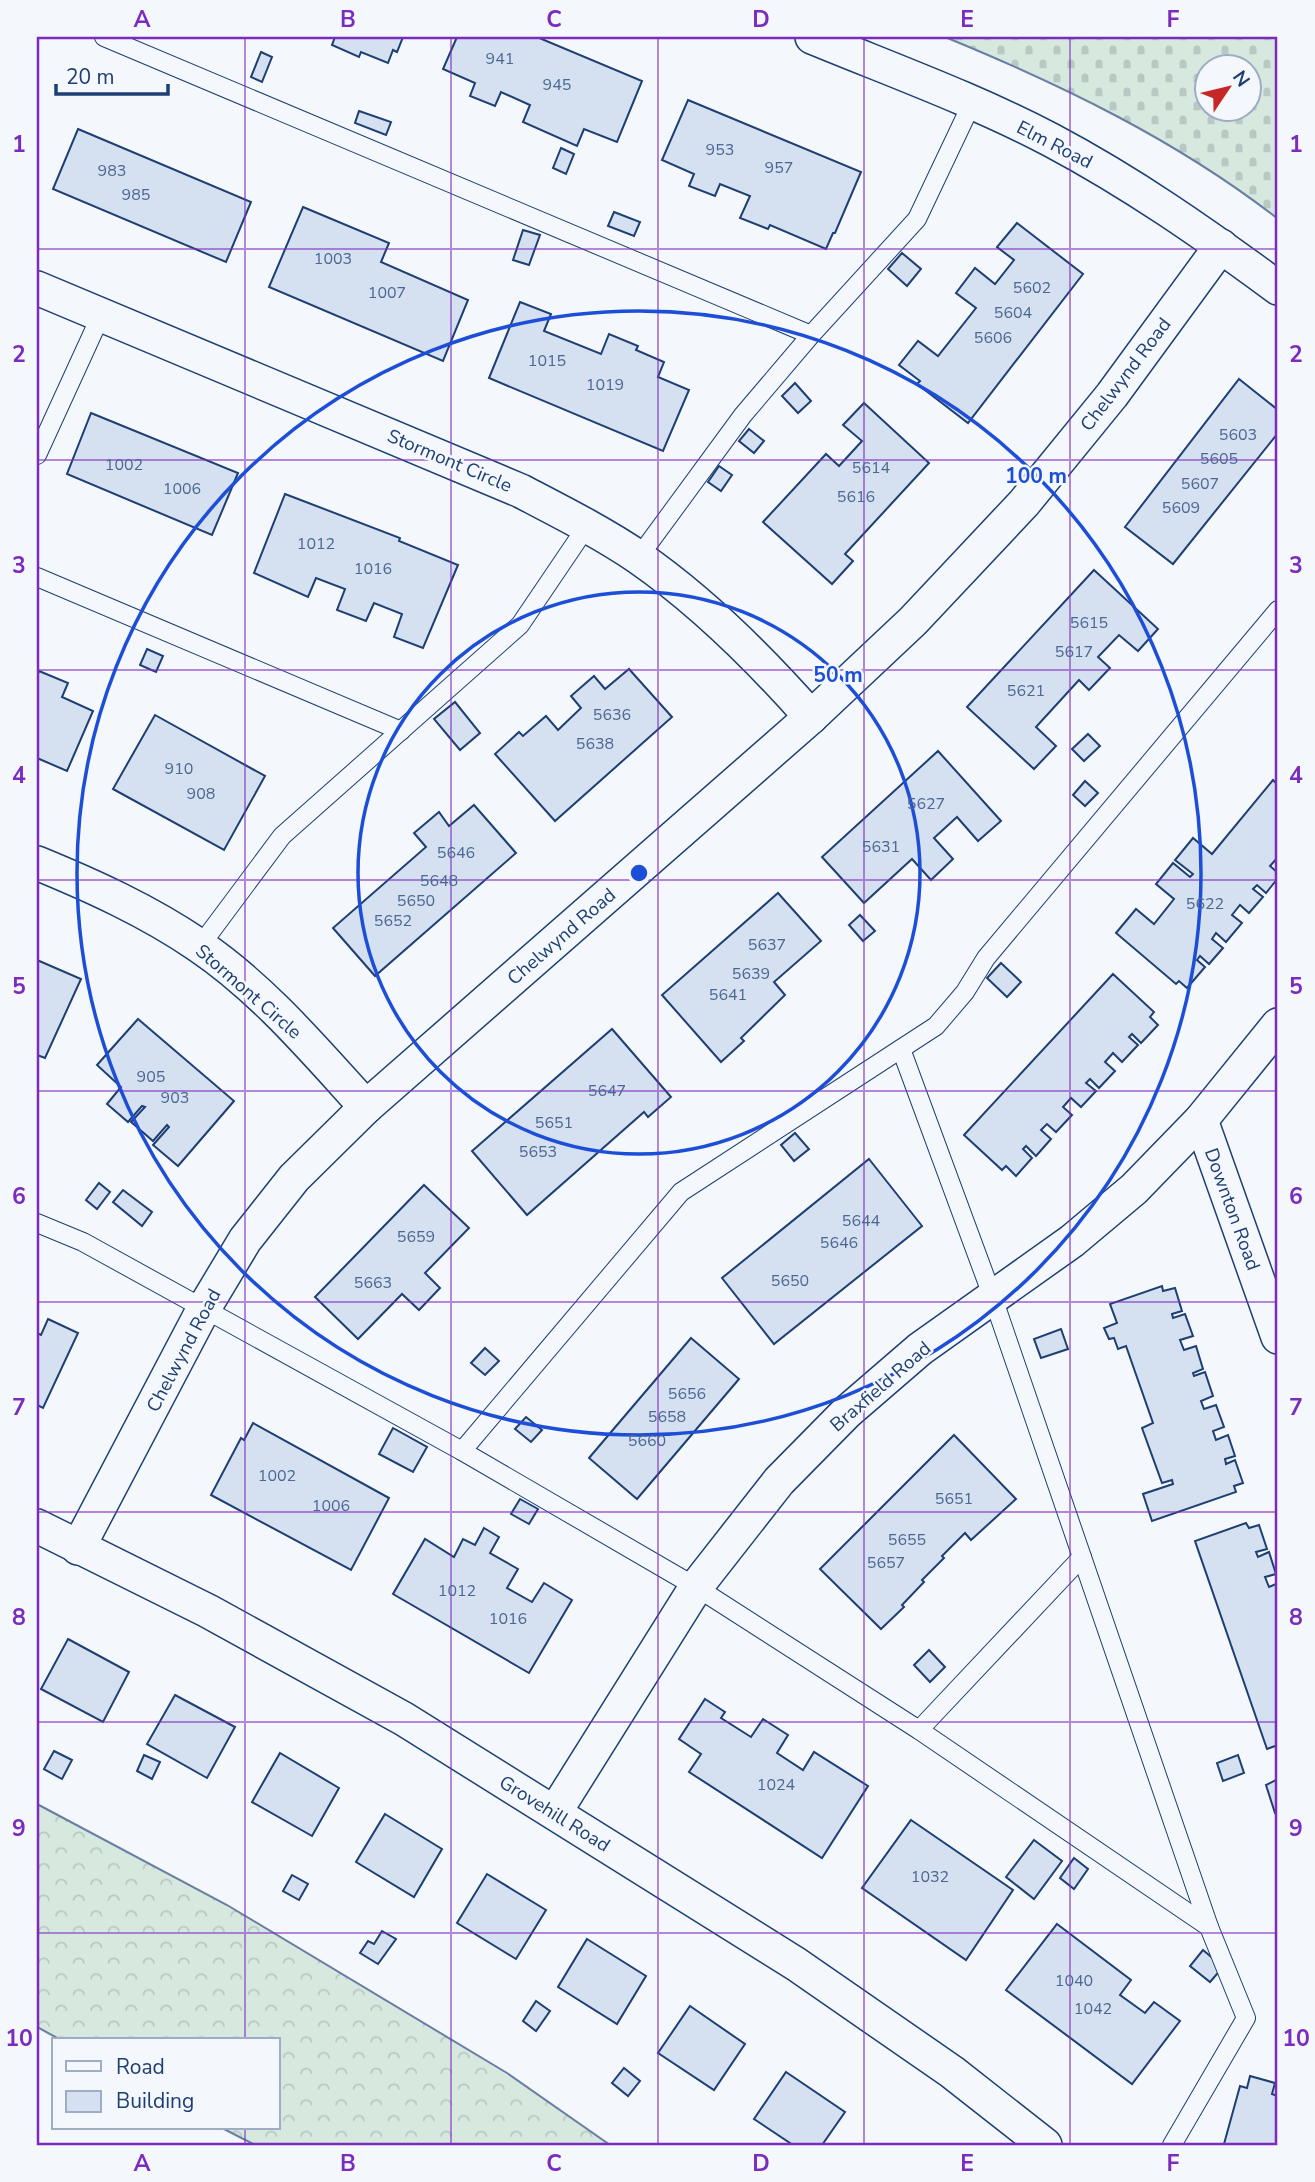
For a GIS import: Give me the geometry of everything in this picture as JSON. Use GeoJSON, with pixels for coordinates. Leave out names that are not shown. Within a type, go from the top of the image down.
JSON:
{"type":"FeatureCollection","features":[{"type":"Feature","properties":{"kind":"street","name":"Elm Road"},"geometry":{"type":"LineString","coordinates":[[812,37],[972,103],[1049,139],[1164,205],[1278,288]]}},
{"type":"Feature","properties":{"kind":"street","name":"Chelwynd Road"},"geometry":{"type":"LineString","coordinates":[[78,1548],[203,1310],[245,1240],[293,1178],[366,1107],[811,717],[913,621],[1024,503],[1112,395],[1221,246]]}},
{"type":"Feature","properties":{"kind":"street","name":"Stormont Circle"},"geometry":{"type":"LineString","coordinates":[[37,288],[521,491],[587,526],[638,558],[697,603],[758,657],[811,717]]}},
{"type":"Feature","properties":{"kind":"street","name":"Stormont Circle"},"geometry":{"type":"LineString","coordinates":[[37,863],[144,911],[200,946],[255,990],[305,1039],[366,1107]]}},
{"type":"Feature","properties":{"kind":"street","name":"Braxfield Road"},"geometry":{"type":"LineString","coordinates":[[555,1812],[695,1587],[779,1481],[847,1412],[920,1349],[1072,1241],[1135,1189],[1201,1120],[1278,1025]]}},
{"type":"Feature","properties":{"kind":"street","name":"Downton Road"},"geometry":{"type":"LineString","coordinates":[[1201,1120],[1278,1337]]}},
{"type":"Feature","properties":{"kind":"street","name":"Grovehill Road"},"geometry":{"type":"LineString","coordinates":[[37,1527],[208,1611],[404,1719],[796,1964],[952,2072],[1045,2145]]}},
{"type":"Feature","properties":{"kind":"lane"},"geometry":{"type":"LineString","coordinates":[[104,37],[811,335]]}},
{"type":"Feature","properties":{"kind":"lane"},"geometry":{"type":"LineString","coordinates":[[638,558],[743,415],[811,335],[917,219],[972,103]]}},
{"type":"Feature","properties":{"kind":"lane"},"geometry":{"type":"LineString","coordinates":[[37,456],[102,313]]}},
{"type":"Feature","properties":{"kind":"lane"},"geometry":{"type":"LineString","coordinates":[[200,946],[282,836],[520,625],[587,526]]}},
{"type":"Feature","properties":{"kind":"lane"},"geometry":{"type":"LineString","coordinates":[[37,577],[401,731]]}},
{"type":"Feature","properties":{"kind":"lane"},"geometry":{"type":"LineString","coordinates":[[462,1451],[681,1192],[936,1026],[965,992],[986,958],[1278,610]]}},
{"type":"Feature","properties":{"kind":"lane"},"geometry":{"type":"LineString","coordinates":[[901,1049],[993,1298],[1209,1927],[1246,2018],[1172,2145]]}},
{"type":"Feature","properties":{"kind":"lane"},"geometry":{"type":"LineString","coordinates":[[37,1223],[83,1242],[462,1451],[695,1587],[919,1730],[1209,1927]]}},
{"type":"Feature","properties":{"kind":"lane"},"geometry":{"type":"LineString","coordinates":[[919,1730],[1083,1557]]}},
{"type":"Feature","properties":{"kind":"green space"},"geometry":{"type":"Polygon","coordinates":[[[945,37],[1278,37],[1278,219],[1200,164],[1160,140],[1032,75],[945,37]]]}},
{"type":"Feature","properties":{"kind":"green space"},"geometry":{"type":"Polygon","coordinates":[[[37,1804],[227,1905],[507,2073],[610,2145],[255,2145],[226,2130],[280,2130],[280,2038],[57,2038],[37,2027],[37,1804]]]}},
{"type":"Feature","properties":{"kind":"building"},"geometry":{"type":"Polygon","coordinates":[[[335,37],[403,37],[397,52],[393,50],[388,63],[361,52],[359,57],[332,45],[335,37]]]}},
{"type":"Feature","properties":{"kind":"building"},"geometry":{"type":"Polygon","coordinates":[[[457,37],[537,37],[642,81],[617,142],[584,129],[577,146],[523,122],[530,105],[501,92],[495,106],[470,96],[475,83],[443,69],[457,37]]]}},
{"type":"Feature","properties":{"kind":"building"},"geometry":{"type":"Polygon","coordinates":[[[261,52],[272,57],[262,82],[251,77],[261,52]]]}},
{"type":"Feature","properties":{"kind":"building"},"geometry":{"type":"Polygon","coordinates":[[[688,100],[861,172],[826,249],[770,225],[768,229],[740,218],[750,196],[720,184],[715,196],[689,186],[694,174],[662,160],[688,100]]]}},
{"type":"Feature","properties":{"kind":"building"},"geometry":{"type":"Polygon","coordinates":[[[359,111],[391,122],[386,135],[355,123],[359,111]]]}},
{"type":"Feature","properties":{"kind":"building"},"geometry":{"type":"Polygon","coordinates":[[[78,129],[251,202],[226,262],[53,189],[78,129]]]}},
{"type":"Feature","properties":{"kind":"building"},"geometry":{"type":"Polygon","coordinates":[[[561,148],[574,154],[566,174],[553,168],[561,148]]]}},
{"type":"Feature","properties":{"kind":"building"},"geometry":{"type":"Polygon","coordinates":[[[303,207],[389,243],[381,262],[468,300],[443,361],[269,287],[303,207]]]}},
{"type":"Feature","properties":{"kind":"building"},"geometry":{"type":"Polygon","coordinates":[[[614,212],[640,222],[634,236],[608,226],[614,212]]]}},
{"type":"Feature","properties":{"kind":"building"},"geometry":{"type":"Polygon","coordinates":[[[1017,223],[1083,274],[968,423],[917,384],[920,381],[899,365],[918,341],[938,356],[976,308],[956,293],[975,268],[995,284],[1014,260],[997,247],[1017,223]]]}},
{"type":"Feature","properties":{"kind":"building"},"geometry":{"type":"Polygon","coordinates":[[[523,230],[540,235],[529,265],[513,260],[523,230]]]}},
{"type":"Feature","properties":{"kind":"building"},"geometry":{"type":"Polygon","coordinates":[[[902,253],[921,269],[907,286],[888,269],[902,253]]]}},
{"type":"Feature","properties":{"kind":"building"},"geometry":{"type":"Polygon","coordinates":[[[520,302],[551,314],[544,331],[601,354],[609,334],[638,346],[636,350],[664,362],[658,377],[689,390],[663,451],[489,378],[520,302]]]}},
{"type":"Feature","properties":{"kind":"building"},"geometry":{"type":"Polygon","coordinates":[[[1239,379],[1278,410],[1278,433],[1173,564],[1125,527],[1239,379]]]}},
{"type":"Feature","properties":{"kind":"building"},"geometry":{"type":"Polygon","coordinates":[[[795,383],[811,401],[798,413],[782,396],[795,383]]]}},
{"type":"Feature","properties":{"kind":"building"},"geometry":{"type":"Polygon","coordinates":[[[864,403],[929,463],[845,554],[853,561],[832,584],[763,522],[826,454],[839,466],[862,441],[843,425],[864,403]]]}},
{"type":"Feature","properties":{"kind":"building"},"geometry":{"type":"Polygon","coordinates":[[[91,413],[238,473],[212,535],[67,474],[91,413]]]}},
{"type":"Feature","properties":{"kind":"building"},"geometry":{"type":"Polygon","coordinates":[[[749,429],[764,441],[754,453],[739,441],[749,429]]]}},
{"type":"Feature","properties":{"kind":"building"},"geometry":{"type":"Polygon","coordinates":[[[719,466],[732,475],[721,491],[708,482],[719,466]]]}},
{"type":"Feature","properties":{"kind":"building"},"geometry":{"type":"Polygon","coordinates":[[[285,494],[400,538],[399,541],[458,565],[423,648],[394,637],[402,614],[374,603],[366,621],[337,610],[345,589],[316,578],[308,597],[254,573],[285,494]]]}},
{"type":"Feature","properties":{"kind":"building"},"geometry":{"type":"Polygon","coordinates":[[[1094,570],[1158,629],[1138,651],[1119,635],[1098,657],[1110,668],[1089,690],[1079,680],[1036,727],[1056,746],[1034,769],[967,707],[1094,570]]]}},
{"type":"Feature","properties":{"kind":"building"},"geometry":{"type":"Polygon","coordinates":[[[147,649],[163,656],[156,672],[140,665],[147,649]]]}},
{"type":"Feature","properties":{"kind":"building"},"geometry":{"type":"Polygon","coordinates":[[[629,669],[672,717],[555,821],[495,754],[519,732],[523,736],[546,716],[558,730],[581,708],[571,696],[594,676],[605,689],[629,669]]]}},
{"type":"Feature","properties":{"kind":"building"},"geometry":{"type":"Polygon","coordinates":[[[39,671],[68,683],[62,697],[93,711],[67,771],[37,758],[39,671]]]}},
{"type":"Feature","properties":{"kind":"building"},"geometry":{"type":"Polygon","coordinates":[[[455,702],[480,733],[460,750],[434,719],[455,702]]]}},
{"type":"Feature","properties":{"kind":"building"},"geometry":{"type":"Polygon","coordinates":[[[155,715],[265,776],[224,850],[113,789],[155,715]]]}},
{"type":"Feature","properties":{"kind":"building"},"geometry":{"type":"Polygon","coordinates":[[[1088,734],[1100,746],[1084,761],[1072,749],[1088,734]]]}},
{"type":"Feature","properties":{"kind":"building"},"geometry":{"type":"Polygon","coordinates":[[[938,751],[1001,821],[978,841],[957,817],[934,838],[953,859],[931,880],[912,859],[864,903],[822,857],[938,751]]]}},
{"type":"Feature","properties":{"kind":"building"},"geometry":{"type":"Polygon","coordinates":[[[1273,780],[1278,785],[1278,857],[1270,866],[1278,873],[1278,878],[1266,893],[1257,885],[1253,889],[1263,897],[1249,913],[1240,905],[1232,915],[1242,923],[1226,942],[1216,933],[1212,939],[1223,948],[1209,964],[1200,956],[1197,960],[1205,967],[1187,988],[1179,981],[1176,984],[1116,933],[1136,909],[1154,924],[1174,899],[1156,884],[1173,863],[1190,877],[1193,874],[1175,860],[1193,838],[1212,854],[1273,780]]]}},
{"type":"Feature","properties":{"kind":"building"},"geometry":{"type":"Polygon","coordinates":[[[1085,781],[1098,793],[1085,806],[1073,795],[1085,781]]]}},
{"type":"Feature","properties":{"kind":"building"},"geometry":{"type":"Polygon","coordinates":[[[474,805],[516,853],[375,976],[333,928],[426,847],[414,833],[439,812],[449,826],[474,805]]]}},
{"type":"Feature","properties":{"kind":"building"},"geometry":{"type":"Polygon","coordinates":[[[778,893],[821,941],[774,982],[785,995],[741,1038],[744,1041],[721,1062],[662,995],[778,893]]]}},
{"type":"Feature","properties":{"kind":"building"},"geometry":{"type":"Polygon","coordinates":[[[860,915],[875,931],[863,941],[849,925],[860,915]]]}},
{"type":"Feature","properties":{"kind":"building"},"geometry":{"type":"Polygon","coordinates":[[[37,960],[81,979],[45,1058],[37,1055],[37,960]]]}},
{"type":"Feature","properties":{"kind":"building"},"geometry":{"type":"Polygon","coordinates":[[[1001,963],[1021,982],[1007,997],[987,978],[1001,963]]]}},
{"type":"Feature","properties":{"kind":"building"},"geometry":{"type":"Polygon","coordinates":[[[1113,974],[1154,1012],[1150,1017],[1158,1025],[1141,1043],[1132,1034],[1129,1037],[1138,1045],[1122,1062],[1113,1053],[1105,1062],[1115,1071],[1099,1088],[1090,1079],[1086,1083],[1096,1091],[1081,1107],[1071,1098],[1063,1107],[1072,1115],[1056,1132],[1047,1124],[1041,1130],[1051,1139],[1036,1156],[1026,1146],[1023,1149],[1032,1158],[1016,1176],[1006,1166],[1002,1170],[964,1135],[1113,974]]]}},
{"type":"Feature","properties":{"kind":"building"},"geometry":{"type":"Polygon","coordinates":[[[138,1019],[234,1101],[178,1166],[153,1145],[169,1127],[167,1125],[153,1141],[131,1122],[145,1107],[142,1106],[128,1122],[107,1104],[121,1087],[97,1065],[138,1019]]]}},
{"type":"Feature","properties":{"kind":"building"},"geometry":{"type":"Polygon","coordinates":[[[612,1029],[671,1097],[648,1117],[644,1112],[527,1215],[472,1151],[612,1029]]]}},
{"type":"Feature","properties":{"kind":"building"},"geometry":{"type":"Polygon","coordinates":[[[795,1133],[809,1149],[794,1161],[781,1145],[795,1133]]]}},
{"type":"Feature","properties":{"kind":"building"},"geometry":{"type":"Polygon","coordinates":[[[869,1159],[922,1226],[774,1344],[722,1278],[869,1159]]]}},
{"type":"Feature","properties":{"kind":"building"},"geometry":{"type":"Polygon","coordinates":[[[99,1183],[110,1192],[97,1209],[86,1200],[99,1183]]]}},
{"type":"Feature","properties":{"kind":"building"},"geometry":{"type":"Polygon","coordinates":[[[424,1185],[469,1228],[425,1273],[440,1288],[419,1310],[402,1294],[358,1339],[315,1297],[424,1185]]]}},
{"type":"Feature","properties":{"kind":"building"},"geometry":{"type":"Polygon","coordinates":[[[123,1190],[152,1212],[142,1226],[113,1202],[123,1190]]]}},
{"type":"Feature","properties":{"kind":"building"},"geometry":{"type":"Polygon","coordinates":[[[1162,1286],[1163,1291],[1175,1288],[1182,1311],[1172,1314],[1173,1318],[1185,1314],[1193,1336],[1180,1340],[1184,1350],[1196,1346],[1203,1369],[1193,1373],[1194,1376],[1205,1372],[1213,1396],[1201,1401],[1204,1409],[1216,1405],[1224,1427],[1213,1431],[1216,1440],[1228,1435],[1235,1456],[1225,1459],[1226,1464],[1235,1460],[1243,1483],[1234,1486],[1236,1492],[1152,1521],[1143,1494],[1173,1484],[1172,1480],[1162,1483],[1142,1428],[1153,1423],[1126,1346],[1118,1349],[1114,1338],[1109,1339],[1104,1328],[1117,1323],[1110,1304],[1162,1286]]]}},
{"type":"Feature","properties":{"kind":"building"},"geometry":{"type":"Polygon","coordinates":[[[48,1319],[78,1333],[43,1408],[37,1405],[37,1333],[41,1335],[48,1319]]]}},
{"type":"Feature","properties":{"kind":"building"},"geometry":{"type":"Polygon","coordinates":[[[1061,1329],[1068,1349],[1041,1358],[1034,1339],[1061,1329]]]}},
{"type":"Feature","properties":{"kind":"building"},"geometry":{"type":"Polygon","coordinates":[[[691,1338],[739,1379],[637,1499],[589,1458],[691,1338]]]}},
{"type":"Feature","properties":{"kind":"building"},"geometry":{"type":"Polygon","coordinates":[[[485,1348],[499,1361],[485,1375],[471,1363],[485,1348]]]}},
{"type":"Feature","properties":{"kind":"building"},"geometry":{"type":"Polygon","coordinates":[[[526,1417],[542,1430],[531,1442],[515,1429],[526,1417]]]}},
{"type":"Feature","properties":{"kind":"building"},"geometry":{"type":"Polygon","coordinates":[[[253,1423],[389,1498],[351,1570],[211,1495],[241,1438],[244,1440],[253,1423]]]}},
{"type":"Feature","properties":{"kind":"building"},"geometry":{"type":"Polygon","coordinates":[[[393,1428],[427,1447],[413,1472],[379,1454],[393,1428]]]}},
{"type":"Feature","properties":{"kind":"building"},"geometry":{"type":"Polygon","coordinates":[[[954,1435],[1016,1499],[971,1540],[965,1533],[922,1580],[924,1582],[902,1605],[904,1607],[881,1629],[820,1569],[954,1435]]]}},
{"type":"Feature","properties":{"kind":"building"},"geometry":{"type":"Polygon","coordinates":[[[520,1499],[538,1509],[529,1524],[511,1514],[520,1499]]]}},
{"type":"Feature","properties":{"kind":"building"},"geometry":{"type":"Polygon","coordinates":[[[1246,1523],[1249,1528],[1259,1525],[1267,1549],[1256,1552],[1258,1557],[1269,1552],[1276,1574],[1265,1577],[1269,1587],[1278,1583],[1278,1745],[1267,1749],[1195,1541],[1246,1523]]]}},
{"type":"Feature","properties":{"kind":"building"},"geometry":{"type":"Polygon","coordinates":[[[484,1528],[499,1537],[490,1553],[518,1569],[507,1588],[532,1602],[544,1583],[572,1600],[529,1673],[393,1594],[425,1539],[454,1557],[463,1539],[475,1545],[484,1528]]]}},
{"type":"Feature","properties":{"kind":"building"},"geometry":{"type":"Polygon","coordinates":[[[68,1639],[129,1672],[103,1722],[41,1689],[68,1639]]]}},
{"type":"Feature","properties":{"kind":"building"},"geometry":{"type":"Polygon","coordinates":[[[929,1650],[945,1667],[930,1682],[914,1665],[929,1650]]]}},
{"type":"Feature","properties":{"kind":"building"},"geometry":{"type":"Polygon","coordinates":[[[175,1695],[235,1727],[207,1778],[147,1744],[175,1695]]]}},
{"type":"Feature","properties":{"kind":"building"},"geometry":{"type":"Polygon","coordinates":[[[705,1699],[725,1712],[721,1718],[751,1737],[763,1719],[788,1735],[777,1753],[803,1770],[814,1752],[868,1786],[822,1858],[689,1772],[701,1754],[679,1739],[705,1699]]]}},
{"type":"Feature","properties":{"kind":"building"},"geometry":{"type":"Polygon","coordinates":[[[54,1751],[72,1760],[62,1779],[44,1769],[54,1751]]]}},
{"type":"Feature","properties":{"kind":"building"},"geometry":{"type":"Polygon","coordinates":[[[280,1753],[339,1788],[312,1836],[252,1802],[280,1753]]]}},
{"type":"Feature","properties":{"kind":"building"},"geometry":{"type":"Polygon","coordinates":[[[144,1755],[160,1762],[152,1779],[137,1771],[144,1755]]]}},
{"type":"Feature","properties":{"kind":"building"},"geometry":{"type":"Polygon","coordinates":[[[1238,1755],[1244,1773],[1223,1781],[1217,1763],[1238,1755]]]}},
{"type":"Feature","properties":{"kind":"building"},"geometry":{"type":"Polygon","coordinates":[[[1278,1779],[1278,1812],[1275,1813],[1266,1785],[1278,1779]]]}},
{"type":"Feature","properties":{"kind":"building"},"geometry":{"type":"Polygon","coordinates":[[[385,1814],[442,1849],[414,1897],[356,1862],[385,1814]]]}},
{"type":"Feature","properties":{"kind":"building"},"geometry":{"type":"Polygon","coordinates":[[[911,1820],[1013,1890],[966,1960],[862,1888],[911,1820]]]}},
{"type":"Feature","properties":{"kind":"building"},"geometry":{"type":"Polygon","coordinates":[[[1034,1840],[1062,1861],[1034,1899],[1006,1877],[1034,1840]]]}},
{"type":"Feature","properties":{"kind":"building"},"geometry":{"type":"Polygon","coordinates":[[[1074,1858],[1088,1869],[1074,1889],[1060,1878],[1074,1858]]]}},
{"type":"Feature","properties":{"kind":"building"},"geometry":{"type":"Polygon","coordinates":[[[487,1874],[546,1910],[516,1959],[457,1923],[487,1874]]]}},
{"type":"Feature","properties":{"kind":"building"},"geometry":{"type":"Polygon","coordinates":[[[292,1875],[308,1884],[299,1900],[283,1891],[292,1875]]]}},
{"type":"Feature","properties":{"kind":"building"},"geometry":{"type":"Polygon","coordinates":[[[1057,1924],[1131,1980],[1120,1995],[1145,2013],[1154,2002],[1180,2021],[1132,2084],[1006,1990],[1057,1924]]]}},
{"type":"Feature","properties":{"kind":"building"},"geometry":{"type":"Polygon","coordinates":[[[382,1931],[396,1939],[378,1964],[360,1953],[368,1941],[374,1944],[382,1931]]]}},
{"type":"Feature","properties":{"kind":"building"},"geometry":{"type":"Polygon","coordinates":[[[587,1939],[646,1976],[617,2024],[558,1987],[587,1939]]]}},
{"type":"Feature","properties":{"kind":"building"},"geometry":{"type":"Polygon","coordinates":[[[1203,1950],[1223,1967],[1210,1982],[1190,1966],[1203,1950]]]}},
{"type":"Feature","properties":{"kind":"building"},"geometry":{"type":"Polygon","coordinates":[[[536,2001],[550,2011],[536,2031],[523,2021],[536,2001]]]}},
{"type":"Feature","properties":{"kind":"building"},"geometry":{"type":"Polygon","coordinates":[[[690,2006],[745,2044],[714,2090],[658,2053],[690,2006]]]}},
{"type":"Feature","properties":{"kind":"building"},"geometry":{"type":"Polygon","coordinates":[[[624,2068],[640,2081],[628,2096],[612,2083],[624,2068]]]}},
{"type":"Feature","properties":{"kind":"building"},"geometry":{"type":"Polygon","coordinates":[[[786,2072],[845,2112],[822,2145],[793,2145],[754,2119],[786,2072]]]}},
{"type":"Feature","properties":{"kind":"building"},"geometry":{"type":"Polygon","coordinates":[[[1250,2076],[1275,2083],[1272,2094],[1278,2096],[1278,2145],[1224,2144],[1240,2086],[1247,2088],[1250,2076]]]}}]}
